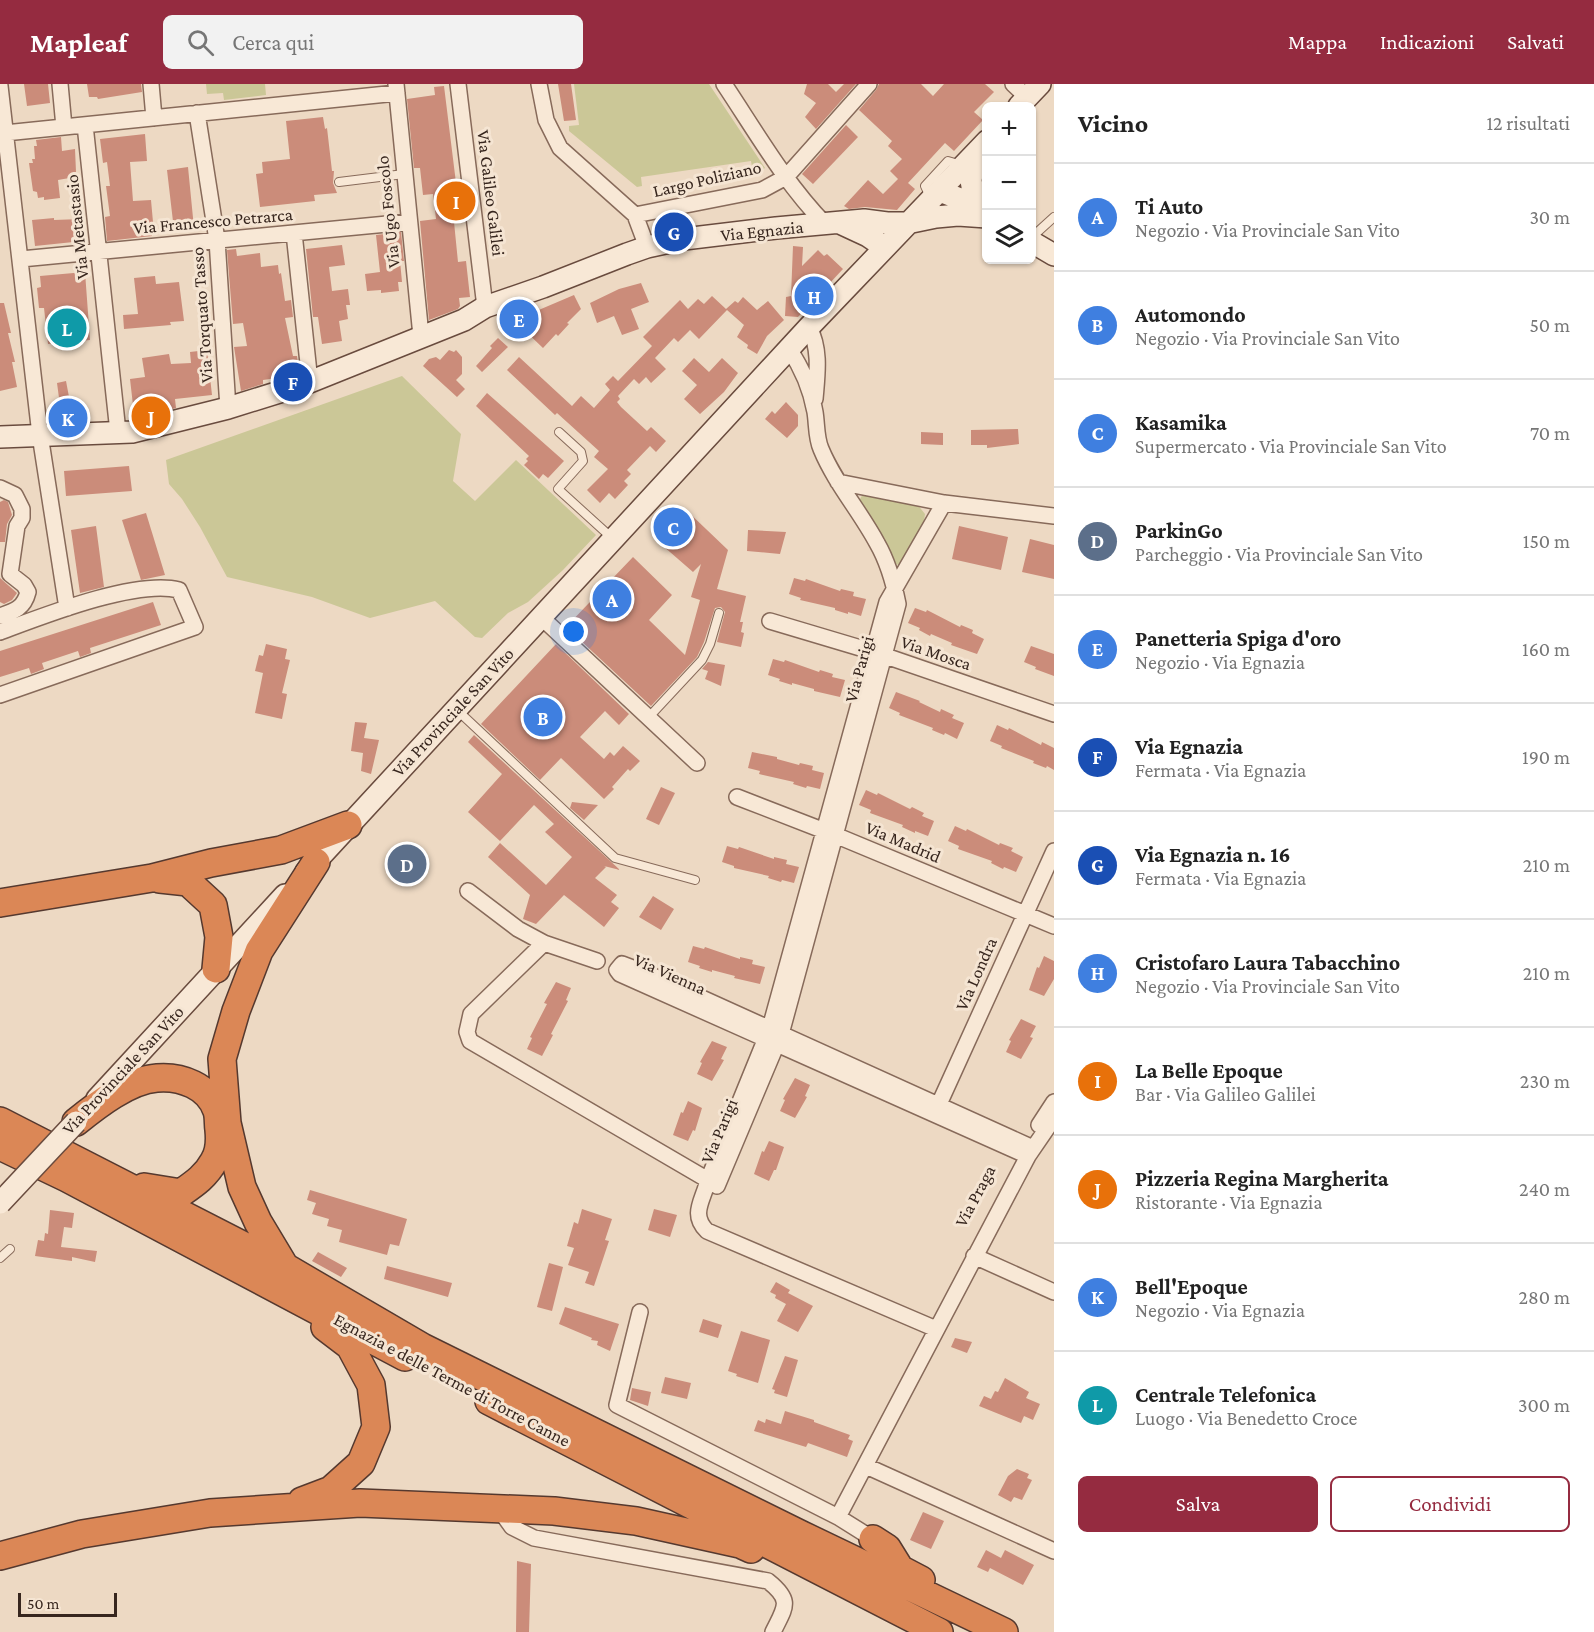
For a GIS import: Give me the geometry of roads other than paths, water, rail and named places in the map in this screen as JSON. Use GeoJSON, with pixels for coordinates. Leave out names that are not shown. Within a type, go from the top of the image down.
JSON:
{"type":"FeatureCollection","features":[{"type":"Feature","properties":{"kind":"highway"},"geometry":{"type":"LineString","coordinates":[[0,903],[152,878],[212,862],[281,850],[348,825]]}},
{"type":"Feature","properties":{"kind":"highway"},"geometry":{"type":"LineString","coordinates":[[285,1267],[258,1222],[242,1187],[227,1123],[222,1059],[236,1011],[259,951],[316,862]]}},
{"type":"Feature","properties":{"kind":"highway"},"geometry":{"type":"LineString","coordinates":[[152,878],[188,882],[213,905],[219,937],[216,969]]}},
{"type":"Feature","properties":{"kind":"highway"},"geometry":{"type":"LineString","coordinates":[[76,1122],[105,1099],[145,1080],[158,1077],[187,1080],[196,1085],[210,1098],[217,1111],[219,1137],[215,1161],[199,1181],[181,1193],[144,1187],[85,1164]]}},
{"type":"Feature","properties":{"kind":"highway","name":"Egnazia e delle Terme di Torre Canne"},"geometry":{"type":"LineString","coordinates":[[0,1121],[285,1267],[422,1347],[802,1535]]}},
{"type":"Feature","properties":{"kind":"highway","name":"Egnazia e delle Terme di Torre Canne"},"geometry":{"type":"LineString","coordinates":[[0,1146],[68,1178],[417,1364],[903,1614]]}},
{"type":"Feature","properties":{"kind":"highway"},"geometry":{"type":"LineString","coordinates":[[166,1231],[176,1242],[300,1309],[350,1346],[371,1385],[376,1427],[361,1463],[331,1490],[284,1508]]}},
{"type":"Feature","properties":{"kind":"highway"},"geometry":{"type":"LineString","coordinates":[[361,1463],[364,1479],[384,1504]]}},
{"type":"Feature","properties":{"kind":"highway"},"geometry":{"type":"LineString","coordinates":[[0,1556],[82,1534],[210,1514],[360,1503],[554,1511],[636,1521],[740,1544],[838,1592],[903,1614],[939,1632]]}},
{"type":"Feature","properties":{"kind":"highway"},"geometry":{"type":"LineString","coordinates":[[802,1535],[865,1551],[872,1551],[873,1539]]}},
{"type":"Feature","properties":{"kind":"highway"},"geometry":{"type":"LineString","coordinates":[[802,1535],[1004,1632]]}},
{"type":"Feature","properties":{"kind":"highway"},"geometry":{"type":"LineString","coordinates":[[873,1539],[887,1548],[900,1569],[932,1586],[956,1610]]}},
{"type":"Feature","properties":{"kind":"main road","name":"Via Provinciale San Vito"},"geometry":{"type":"LineString","coordinates":[[0,1203],[809,327],[975,153]]}},
{"type":"Feature","properties":{"kind":"main road"},"geometry":{"type":"LineString","coordinates":[[975,153],[971,180],[977,213]]}},
{"type":"Feature","properties":{"kind":"main road"},"geometry":{"type":"LineString","coordinates":[[935,195],[977,213]]}},
{"type":"Feature","properties":{"kind":"main road"},"geometry":{"type":"LineString","coordinates":[[907,223],[936,217],[977,213]]}},
{"type":"Feature","properties":{"kind":"main road","name":"Via Egnazia"},"geometry":{"type":"LineString","coordinates":[[0,437],[132,432],[228,408],[310,382],[464,320],[485,307],[647,247],[776,228],[864,220],[907,223]]}},
{"type":"Feature","properties":{"kind":"main road","name":"Via Egnazia"},"geometry":{"type":"LineString","coordinates":[[832,224],[868,236],[884,248]]}},
{"type":"Feature","properties":{"kind":"main road"},"geometry":{"type":"LineString","coordinates":[[1036,244],[1054,255]]}},
{"type":"Feature","properties":{"kind":"street"},"geometry":{"type":"LineString","coordinates":[[60,84],[64,127]]}},
{"type":"Feature","properties":{"kind":"street"},"geometry":{"type":"LineString","coordinates":[[151,84],[154,118]]}},
{"type":"Feature","properties":{"kind":"street","name":"Via Galileo Galilei"},"geometry":{"type":"LineString","coordinates":[[458,84],[485,307]]}},
{"type":"Feature","properties":{"kind":"street","name":"Largo Poliziano"},"geometry":{"type":"LineString","coordinates":[[539,84],[546,120],[560,148],[635,215],[647,247]]}},
{"type":"Feature","properties":{"kind":"street"},"geometry":{"type":"LineString","coordinates":[[724,84],[807,207],[832,224]]}},
{"type":"Feature","properties":{"kind":"street"},"geometry":{"type":"LineString","coordinates":[[786,177],[869,84]]}},
{"type":"Feature","properties":{"kind":"street"},"geometry":{"type":"LineString","coordinates":[[5,133],[154,118],[396,88]]}},
{"type":"Feature","properties":{"kind":"street","name":"Via Ugo Foscolo"},"geometry":{"type":"LineString","coordinates":[[396,88],[421,336]]}},
{"type":"Feature","properties":{"kind":"street"},"geometry":{"type":"LineString","coordinates":[[0,93],[5,133],[4,155],[21,259],[40,435],[67,608]]}},
{"type":"Feature","properties":{"kind":"street","name":"Via Torquato Tasso"},"geometry":{"type":"LineString","coordinates":[[197,113],[217,240],[228,408]]}},
{"type":"Feature","properties":{"kind":"street","name":"Via Metastasio"},"geometry":{"type":"LineString","coordinates":[[85,125],[118,432]]}},
{"type":"Feature","properties":{"kind":"street","name":"Largo Poliziano"},"geometry":{"type":"LineString","coordinates":[[635,215],[762,190],[786,177]]}},
{"type":"Feature","properties":{"kind":"street","name":"Via Francesco Petrarca"},"geometry":{"type":"LineString","coordinates":[[21,259],[408,222]]}},
{"type":"Feature","properties":{"kind":"street"},"geometry":{"type":"LineString","coordinates":[[294,233],[310,382]]}},
{"type":"Feature","properties":{"kind":"street"},"geometry":{"type":"LineString","coordinates":[[809,327],[815,338],[818,356],[815,411],[819,447],[878,545],[895,586]]}},
{"type":"Feature","properties":{"kind":"street"},"geometry":{"type":"LineString","coordinates":[[789,349],[800,364],[815,411]]}},
{"type":"Feature","properties":{"kind":"street"},"geometry":{"type":"LineString","coordinates":[[838,482],[944,503],[1054,516]]}},
{"type":"Feature","properties":{"kind":"street"},"geometry":{"type":"LineString","coordinates":[[0,488],[15,495],[22,509],[9,574],[24,585],[28,592],[25,602],[14,611],[0,616]]}},
{"type":"Feature","properties":{"kind":"street","name":"Via Parigi"},"geometry":{"type":"LineString","coordinates":[[936,1329],[707,1231],[699,1223],[697,1214],[708,1180],[774,1036],[879,653],[887,602],[944,503]]}},
{"type":"Feature","properties":{"kind":"street"},"geometry":{"type":"LineString","coordinates":[[0,632],[67,608],[124,593],[167,587],[179,590],[195,627],[0,695]]}},
{"type":"Feature","properties":{"kind":"street"},"geometry":{"type":"LineString","coordinates":[[541,617],[697,763]]}},
{"type":"Feature","properties":{"kind":"street","name":"Via Mosca"},"geometry":{"type":"LineString","coordinates":[[770,621],[879,653],[1054,714]]}},
{"type":"Feature","properties":{"kind":"street","name":"Via Madrid"},"geometry":{"type":"LineString","coordinates":[[736,797],[830,833],[1054,926]]}},
{"type":"Feature","properties":{"kind":"street","name":"Via Londra"},"geometry":{"type":"LineString","coordinates":[[936,1110],[1054,850]]}},
{"type":"Feature","properties":{"kind":"street"},"geometry":{"type":"LineString","coordinates":[[468,891],[518,929],[544,943],[597,961]]}},
{"type":"Feature","properties":{"kind":"street"},"geometry":{"type":"LineString","coordinates":[[544,943],[471,1014],[467,1032],[470,1041],[708,1180]]}},
{"type":"Feature","properties":{"kind":"street","name":"Via Vienna"},"geometry":{"type":"LineString","coordinates":[[774,1036],[620,974],[618,967],[622,964],[651,975],[774,1036],[1026,1150]]}},
{"type":"Feature","properties":{"kind":"street","name":"Via Praga"},"geometry":{"type":"LineString","coordinates":[[944,1314],[946,1292],[1054,1102]]}},
{"type":"Feature","properties":{"kind":"street","name":"Via Praga"},"geometry":{"type":"LineString","coordinates":[[838,1517],[974,1256],[1026,1150],[1054,1118]]}},
{"type":"Feature","properties":{"kind":"street"},"geometry":{"type":"LineString","coordinates":[[974,1256],[1054,1292]]}},
{"type":"Feature","properties":{"kind":"street"},"geometry":{"type":"LineString","coordinates":[[640,1312],[616,1405],[838,1517],[873,1539]]}},
{"type":"Feature","properties":{"kind":"street"},"geometry":{"type":"LineString","coordinates":[[866,1466],[1054,1551]]}},
{"type":"Feature","properties":{"kind":"street"},"geometry":{"type":"LineString","coordinates":[[499,1509],[512,1527],[534,1538],[768,1581],[782,1593],[785,1606],[773,1632]]}},
{"type":"Feature","properties":{"kind":"lane"},"geometry":{"type":"LineString","coordinates":[[339,182],[404,174]]}},
{"type":"Feature","properties":{"kind":"lane"},"geometry":{"type":"LineString","coordinates":[[1036,233],[1054,217]]}},
{"type":"Feature","properties":{"kind":"lane"},"geometry":{"type":"LineString","coordinates":[[559,432],[581,452],[583,461],[558,489],[613,539]]}},
{"type":"Feature","properties":{"kind":"lane"},"geometry":{"type":"LineString","coordinates":[[648,718],[702,660],[710,644],[718,613]]}},
{"type":"Feature","properties":{"kind":"lane"},"geometry":{"type":"LineString","coordinates":[[456,709],[615,858],[695,880]]}},
{"type":"Feature","properties":{"kind":"lane"},"geometry":{"type":"LineString","coordinates":[[0,1258],[10,1249]]}},
{"type":"Feature","properties":{"kind":"place","name":"La Belle Epoque"},"geometry":{"type":"Point","coordinates":[456,201]}},
{"type":"Feature","properties":{"kind":"place","name":"Via Egnazia n. 16"},"geometry":{"type":"Point","coordinates":[674,232]}},
{"type":"Feature","properties":{"kind":"place","name":"Cristofaro Laura Tabacchino"},"geometry":{"type":"Point","coordinates":[814,296]}},
{"type":"Feature","properties":{"kind":"place","name":"Panetteria Spiga d'oro"},"geometry":{"type":"Point","coordinates":[519,319]}},
{"type":"Feature","properties":{"kind":"place","name":"Centrale Telefonica"},"geometry":{"type":"Point","coordinates":[67,328]}},
{"type":"Feature","properties":{"kind":"place","name":"Via Egnazia"},"geometry":{"type":"Point","coordinates":[293,382]}},
{"type":"Feature","properties":{"kind":"place","name":"Pizzeria Regina Margherita"},"geometry":{"type":"Point","coordinates":[151,416]}},
{"type":"Feature","properties":{"kind":"place","name":"Bell'Epoque"},"geometry":{"type":"Point","coordinates":[68,418]}},
{"type":"Feature","properties":{"kind":"place","name":"Kasamika"},"geometry":{"type":"Point","coordinates":[673,527]}},
{"type":"Feature","properties":{"kind":"place","name":"Ti Auto"},"geometry":{"type":"Point","coordinates":[612,599]}},
{"type":"Feature","properties":{"kind":"place","name":"Automondo"},"geometry":{"type":"Point","coordinates":[543,717]}},
{"type":"Feature","properties":{"kind":"place","name":"ParkinGo"},"geometry":{"type":"Point","coordinates":[407,864]}}]}
